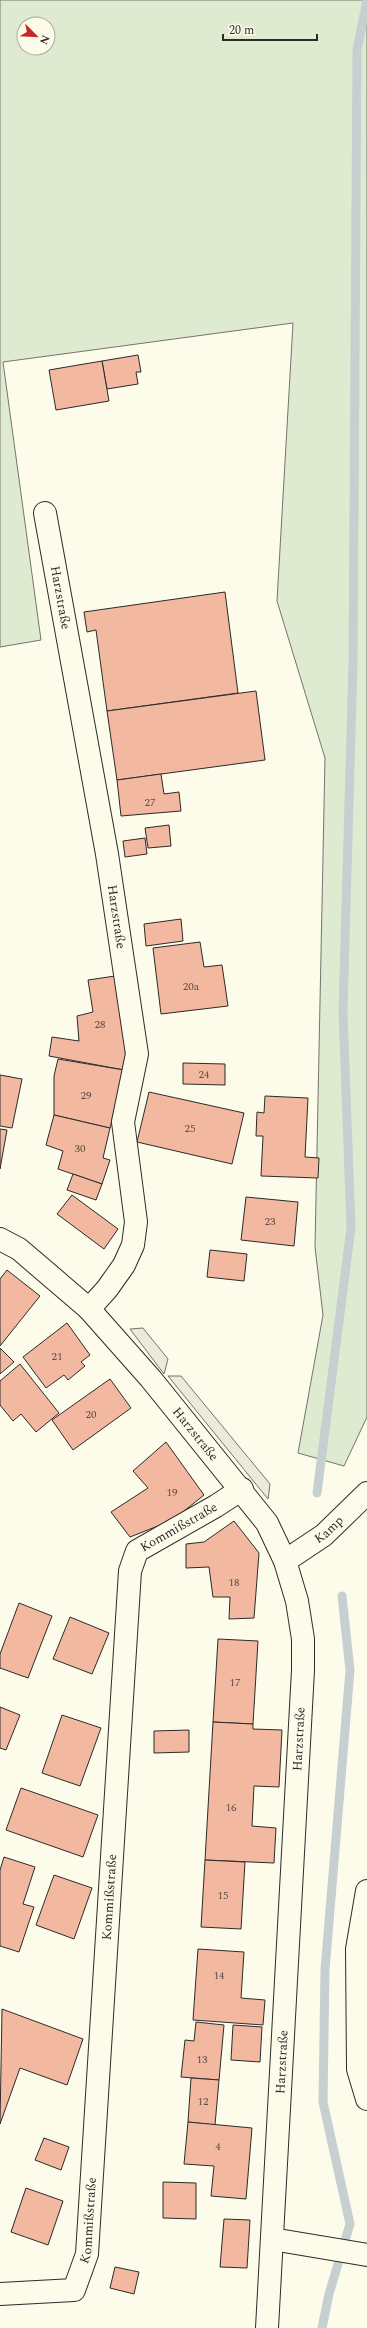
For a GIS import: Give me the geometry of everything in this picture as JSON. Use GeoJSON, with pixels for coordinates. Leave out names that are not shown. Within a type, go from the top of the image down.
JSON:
{"type":"FeatureCollection","features":[{"type":"Feature","properties":{"kind":"street","name":"Harzstraße"},"geometry":{"type":"LineString","coordinates":[[45,513],[107,854],[137,1054],[123,1122],[136,1222],[133,1245],[124,1265],[89,1309]]}},
{"type":"Feature","properties":{"kind":"street","name":"Harzstraße"},"geometry":{"type":"LineString","coordinates":[[0,1239],[19,1249],[89,1309],[151,1379],[242,1489],[267,1523],[285,1561],[297,1601],[303,1639],[303,1670],[267,2328]]}},
{"type":"Feature","properties":{"kind":"street","name":"Kommißstraße"},"geometry":{"type":"LineString","coordinates":[[0,2294],[74,2290],[86,2254],[130,1571],[137,1551],[216,1506],[242,1489]]}},
{"type":"Feature","properties":{"kind":"street","name":"Kamp"},"geometry":{"type":"LineString","coordinates":[[285,1561],[324,1535],[366,1498]]}},
{"type":"Feature","properties":{"kind":"street"},"geometry":{"type":"LineString","coordinates":[[367,1891],[357,1949],[358,2069],[367,2099]]}},
{"type":"Feature","properties":{"kind":"street"},"geometry":{"type":"LineString","coordinates":[[272,2239],[364,2255]]}},
{"type":"Feature","properties":{"kind":"green space"},"geometry":{"type":"Polygon","coordinates":[[[0,0],[367,0],[367,1417],[344,1466],[298,1453],[323,1315],[315,1247],[325,758],[277,601],[293,323],[3,362],[41,640],[0,647],[0,0]]]}},
{"type":"Feature","properties":{"kind":"shaded area"},"geometry":{"type":"Polygon","coordinates":[[[143,1328],[168,1359],[164,1374],[130,1329],[143,1328]]]}},
{"type":"Feature","properties":{"kind":"shaded area"},"geometry":{"type":"Polygon","coordinates":[[[168,1376],[181,1376],[270,1484],[268,1499],[168,1376]]]}},
{"type":"Feature","properties":{"kind":"building"},"geometry":{"type":"Polygon","coordinates":[[[138,355],[141,372],[136,372],[138,384],[107,389],[102,361],[138,355]]]}},
{"type":"Feature","properties":{"kind":"building"},"geometry":{"type":"Polygon","coordinates":[[[102,361],[109,401],[56,410],[49,370],[102,361]]]}},
{"type":"Feature","properties":{"kind":"building"},"geometry":{"type":"Polygon","coordinates":[[[225,592],[238,693],[107,711],[96,630],[87,632],[84,612],[225,592]]]}},
{"type":"Feature","properties":{"kind":"building"},"geometry":{"type":"Polygon","coordinates":[[[256,691],[265,760],[117,780],[107,711],[256,691]]]}},
{"type":"Feature","properties":{"kind":"building"},"geometry":{"type":"Polygon","coordinates":[[[161,774],[164,794],[179,792],[181,811],[121,816],[117,780],[161,774]]]}},
{"type":"Feature","properties":{"kind":"building"},"geometry":{"type":"Polygon","coordinates":[[[169,825],[171,846],[148,848],[145,828],[169,825]]]}},
{"type":"Feature","properties":{"kind":"building"},"geometry":{"type":"Polygon","coordinates":[[[145,838],[147,854],[125,857],[123,841],[145,838]]]}},
{"type":"Feature","properties":{"kind":"building"},"geometry":{"type":"Polygon","coordinates":[[[181,919],[183,941],[146,946],[144,924],[181,919]]]}},
{"type":"Feature","properties":{"kind":"building"},"geometry":{"type":"Polygon","coordinates":[[[200,942],[204,967],[222,965],[228,1006],[161,1014],[153,948],[200,942]]]}},
{"type":"Feature","properties":{"kind":"building"},"geometry":{"type":"Polygon","coordinates":[[[115,976],[124,1031],[126,1062],[124,1070],[49,1056],[52,1037],[79,1041],[77,1016],[93,1012],[88,980],[115,976]]]}},
{"type":"Feature","properties":{"kind":"building"},"geometry":{"type":"Polygon","coordinates":[[[58,1059],[124,1070],[110,1128],[54,1115],[54,1076],[58,1059]]]}},
{"type":"Feature","properties":{"kind":"building"},"geometry":{"type":"Polygon","coordinates":[[[183,1063],[225,1064],[225,1085],[183,1084],[183,1063]]]}},
{"type":"Feature","properties":{"kind":"building"},"geometry":{"type":"Polygon","coordinates":[[[0,1075],[22,1079],[12,1128],[0,1126],[0,1075]]]}},
{"type":"Feature","properties":{"kind":"building"},"geometry":{"type":"Polygon","coordinates":[[[149,1092],[244,1113],[232,1164],[137,1142],[149,1092]]]}},
{"type":"Feature","properties":{"kind":"building"},"geometry":{"type":"Polygon","coordinates":[[[265,1096],[308,1098],[305,1157],[319,1158],[318,1178],[261,1176],[263,1136],[256,1136],[257,1112],[264,1113],[265,1096]]]}},
{"type":"Feature","properties":{"kind":"building"},"geometry":{"type":"Polygon","coordinates":[[[54,1115],[110,1128],[103,1158],[110,1160],[102,1184],[58,1169],[63,1151],[46,1145],[54,1115]]]}},
{"type":"Feature","properties":{"kind":"building"},"geometry":{"type":"Polygon","coordinates":[[[0,1129],[7,1130],[0,1169],[0,1129]]]}},
{"type":"Feature","properties":{"kind":"building"},"geometry":{"type":"Polygon","coordinates":[[[73,1174],[102,1184],[96,1200],[67,1190],[73,1174]]]}},
{"type":"Feature","properties":{"kind":"building"},"geometry":{"type":"Polygon","coordinates":[[[72,1195],[118,1229],[104,1249],[57,1214],[72,1195]]]}},
{"type":"Feature","properties":{"kind":"building"},"geometry":{"type":"Polygon","coordinates":[[[246,1197],[298,1202],[294,1246],[241,1240],[246,1197]]]}},
{"type":"Feature","properties":{"kind":"building"},"geometry":{"type":"Polygon","coordinates":[[[210,1250],[247,1254],[244,1281],[207,1277],[210,1250]]]}},
{"type":"Feature","properties":{"kind":"building"},"geometry":{"type":"Polygon","coordinates":[[[7,1270],[40,1296],[0,1346],[0,1279],[7,1270]]]}},
{"type":"Feature","properties":{"kind":"building"},"geometry":{"type":"Polygon","coordinates":[[[67,1323],[90,1355],[81,1362],[85,1366],[68,1380],[64,1375],[46,1388],[23,1357],[67,1323]]]}},
{"type":"Feature","properties":{"kind":"building"},"geometry":{"type":"Polygon","coordinates":[[[0,1348],[14,1362],[0,1374],[0,1348]]]}},
{"type":"Feature","properties":{"kind":"building"},"geometry":{"type":"Polygon","coordinates":[[[20,1364],[59,1413],[36,1432],[21,1414],[13,1421],[0,1405],[0,1381],[20,1364]]]}},
{"type":"Feature","properties":{"kind":"building"},"geometry":{"type":"Polygon","coordinates":[[[110,1379],[131,1408],[73,1450],[52,1420],[110,1379]]]}},
{"type":"Feature","properties":{"kind":"building"},"geometry":{"type":"Polygon","coordinates":[[[166,1442],[204,1495],[173,1520],[130,1537],[111,1512],[148,1488],[133,1471],[166,1442]]]}},
{"type":"Feature","properties":{"kind":"building"},"geometry":{"type":"Polygon","coordinates":[[[234,1521],[259,1553],[254,1618],[229,1619],[230,1597],[213,1597],[209,1567],[186,1568],[186,1544],[204,1542],[234,1521]]]}},
{"type":"Feature","properties":{"kind":"building"},"geometry":{"type":"Polygon","coordinates":[[[19,1603],[52,1616],[28,1678],[0,1668],[0,1654],[19,1603]]]}},
{"type":"Feature","properties":{"kind":"building"},"geometry":{"type":"Polygon","coordinates":[[[70,1617],[109,1633],[92,1674],[53,1659],[70,1617]]]}},
{"type":"Feature","properties":{"kind":"building"},"geometry":{"type":"Polygon","coordinates":[[[218,1639],[258,1641],[253,1724],[213,1722],[218,1639]]]}},
{"type":"Feature","properties":{"kind":"building"},"geometry":{"type":"Polygon","coordinates":[[[0,1707],[20,1715],[6,1750],[0,1748],[0,1707]]]}},
{"type":"Feature","properties":{"kind":"building"},"geometry":{"type":"Polygon","coordinates":[[[62,1715],[101,1728],[80,1786],[42,1773],[62,1715]]]}},
{"type":"Feature","properties":{"kind":"building"},"geometry":{"type":"Polygon","coordinates":[[[213,1722],[253,1724],[253,1729],[282,1730],[279,1787],[254,1786],[252,1826],[276,1828],[274,1863],[205,1860],[213,1722]]]}},
{"type":"Feature","properties":{"kind":"building"},"geometry":{"type":"Polygon","coordinates":[[[189,1730],[189,1752],[154,1753],[154,1731],[189,1730]]]}},
{"type":"Feature","properties":{"kind":"building"},"geometry":{"type":"Polygon","coordinates":[[[21,1788],[98,1815],[83,1857],[6,1830],[21,1788]]]}},
{"type":"Feature","properties":{"kind":"building"},"geometry":{"type":"Polygon","coordinates":[[[4,1857],[35,1867],[23,1904],[34,1907],[19,1952],[0,1946],[0,1870],[4,1857]]]}},
{"type":"Feature","properties":{"kind":"building"},"geometry":{"type":"Polygon","coordinates":[[[205,1860],[245,1862],[241,1929],[201,1927],[205,1860]]]}},
{"type":"Feature","properties":{"kind":"building"},"geometry":{"type":"Polygon","coordinates":[[[54,1875],[92,1888],[74,1939],[36,1925],[54,1875]]]}},
{"type":"Feature","properties":{"kind":"building"},"geometry":{"type":"Polygon","coordinates":[[[198,1949],[244,1952],[241,1998],[265,2000],[263,2025],[193,2020],[198,1949]]]}},
{"type":"Feature","properties":{"kind":"building"},"geometry":{"type":"Polygon","coordinates":[[[2,2009],[83,2039],[67,2085],[20,2068],[0,2124],[2,2009]]]}},
{"type":"Feature","properties":{"kind":"building"},"geometry":{"type":"Polygon","coordinates":[[[196,2022],[224,2025],[219,2080],[181,2077],[185,2040],[194,2041],[196,2022]]]}},
{"type":"Feature","properties":{"kind":"building"},"geometry":{"type":"Polygon","coordinates":[[[233,2025],[262,2027],[260,2062],[231,2060],[233,2025]]]}},
{"type":"Feature","properties":{"kind":"building"},"geometry":{"type":"Polygon","coordinates":[[[191,2078],[219,2080],[215,2125],[188,2122],[191,2078]]]}},
{"type":"Feature","properties":{"kind":"building"},"geometry":{"type":"Polygon","coordinates":[[[188,2122],[252,2128],[246,2199],[211,2196],[214,2166],[184,2164],[188,2122]]]}},
{"type":"Feature","properties":{"kind":"building"},"geometry":{"type":"Polygon","coordinates":[[[44,2138],[69,2147],[61,2170],[35,2160],[44,2138]]]}},
{"type":"Feature","properties":{"kind":"building"},"geometry":{"type":"Polygon","coordinates":[[[163,2182],[196,2183],[196,2219],[163,2218],[163,2182]]]}},
{"type":"Feature","properties":{"kind":"building"},"geometry":{"type":"Polygon","coordinates":[[[26,2188],[63,2201],[48,2245],[11,2232],[26,2188]]]}},
{"type":"Feature","properties":{"kind":"building"},"geometry":{"type":"Polygon","coordinates":[[[224,2219],[250,2220],[247,2268],[220,2267],[224,2219]]]}},
{"type":"Feature","properties":{"kind":"building"},"geometry":{"type":"Polygon","coordinates":[[[115,2267],[139,2272],[134,2294],[110,2288],[115,2267]]]}},
{"type":"Feature","properties":{"kind":"waterway"},"geometry":{"type":"LineString","coordinates":[[317,1493],[351,1228],[343,1011],[353,663],[357,50],[367,0]]}},
{"type":"Feature","properties":{"kind":"waterway"},"geometry":{"type":"LineString","coordinates":[[322,2328],[329,2294],[350,2224],[323,2102],[325,1970],[350,1670],[342,1596]]}}]}
